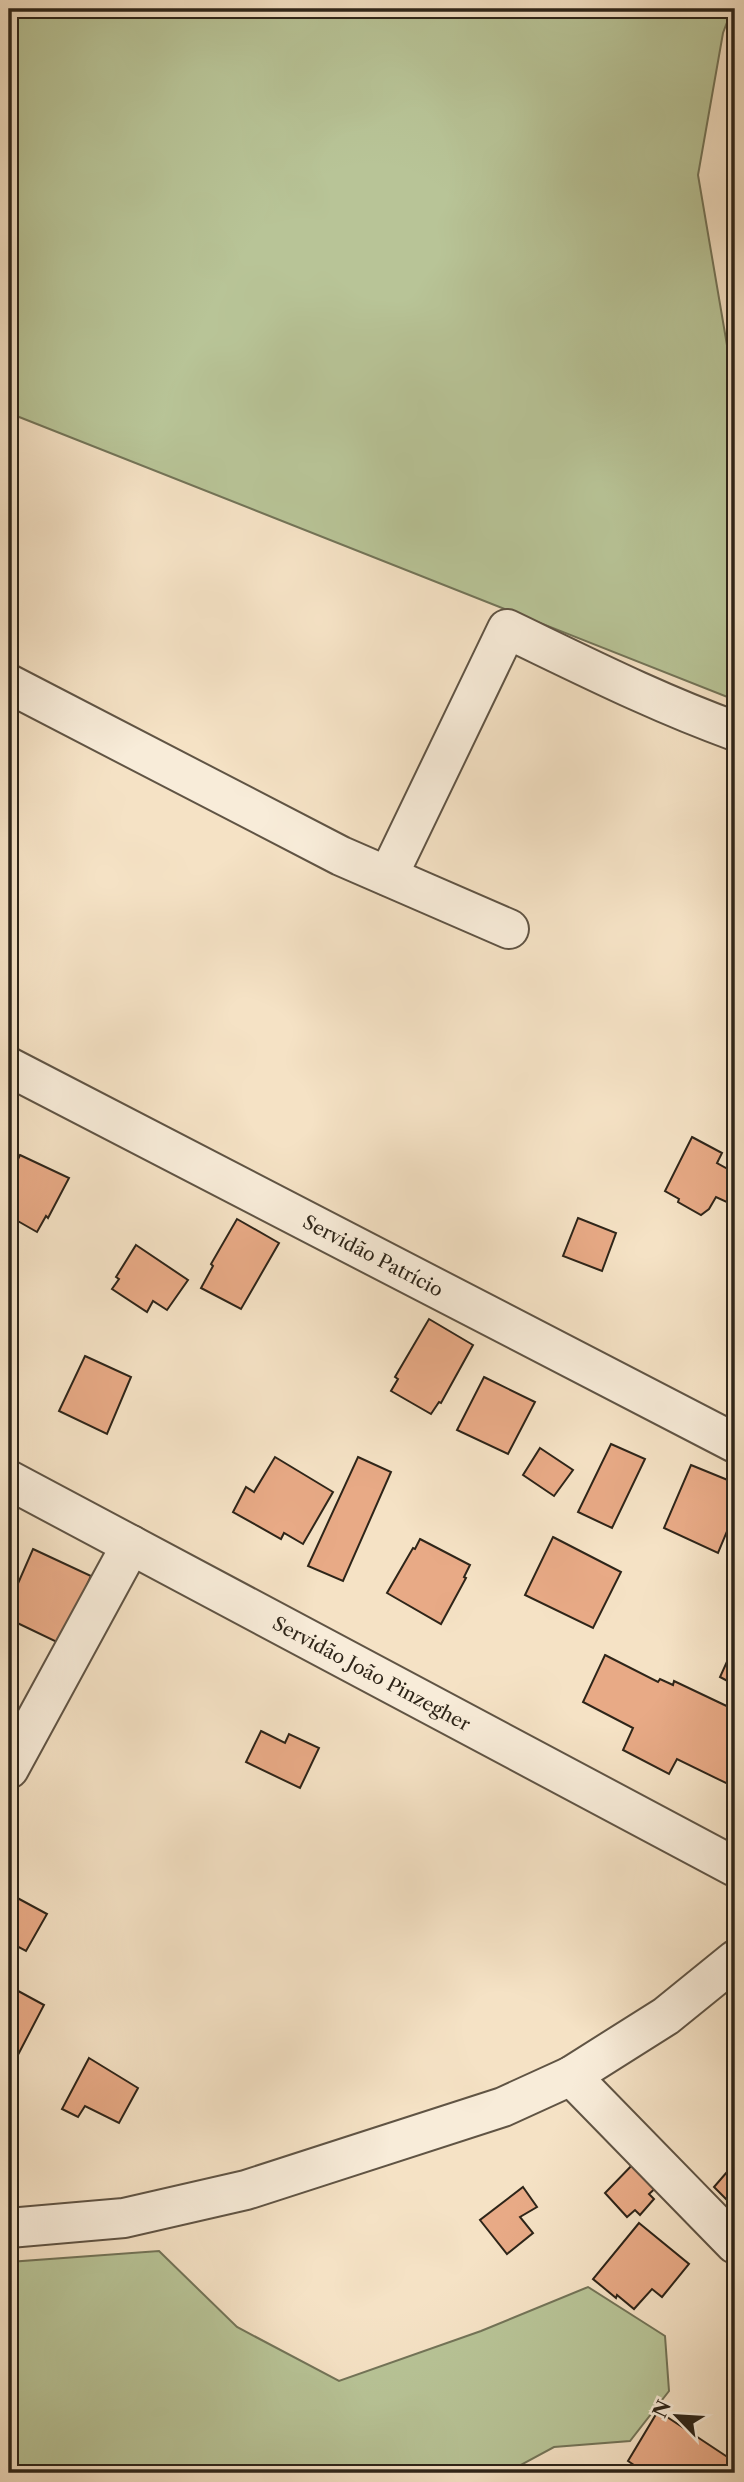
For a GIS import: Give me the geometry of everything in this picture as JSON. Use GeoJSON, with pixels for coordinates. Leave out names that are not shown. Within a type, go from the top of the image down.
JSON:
{"type":"FeatureCollection","features":[{"type":"Feature","properties":{"kind":"street"},"geometry":{"type":"LineString","coordinates":[[388,876],[507,629],[638,692],[735,731]]}},
{"type":"Feature","properties":{"kind":"street"},"geometry":{"type":"LineString","coordinates":[[9,684],[341,856],[509,929]]}},
{"type":"Feature","properties":{"kind":"street","name":"Servidão Patrício"},"geometry":{"type":"LineString","coordinates":[[9,1067],[735,1443]]}},
{"type":"Feature","properties":{"kind":"street","name":"Servidão João Pinzegher"},"geometry":{"type":"LineString","coordinates":[[9,1480],[735,1867]]}},
{"type":"Feature","properties":{"kind":"street"},"geometry":{"type":"LineString","coordinates":[[9,1769],[131,1545]]}},
{"type":"Feature","properties":{"kind":"street"},"geometry":{"type":"LineString","coordinates":[[9,2228],[124,2218],[246,2190],[503,2107],[571,2076],[666,2017],[735,1960]]}},
{"type":"Feature","properties":{"kind":"street"},"geometry":{"type":"LineString","coordinates":[[571,2076],[735,2244]]}},
{"type":"Feature","properties":{"kind":"green space"},"geometry":{"type":"Polygon","coordinates":[[[9,9],[732,9],[723,33],[698,175],[735,392],[735,700],[9,413],[9,9]]]}},
{"type":"Feature","properties":{"kind":"green space"},"geometry":{"type":"Polygon","coordinates":[[[159,2251],[237,2327],[339,2381],[481,2331],[588,2287],[665,2336],[669,2391],[630,2441],[554,2447],[506,2473],[9,2473],[9,2262],[159,2251]]]}},
{"type":"Feature","properties":{"kind":"building"},"geometry":{"type":"Polygon","coordinates":[[[692,1137],[722,1153],[717,1163],[735,1173],[735,1196],[731,1204],[716,1197],[709,1209],[701,1215],[665,1191],[692,1137]]]}},
{"type":"Feature","properties":{"kind":"building"},"geometry":{"type":"Polygon","coordinates":[[[20,1155],[69,1178],[48,1218],[46,1216],[37,1232],[9,1216],[9,1178],[20,1155]]]}},
{"type":"Feature","properties":{"kind":"building"},"geometry":{"type":"Polygon","coordinates":[[[578,1218],[616,1233],[602,1271],[563,1256],[578,1218]]]}},
{"type":"Feature","properties":{"kind":"building"},"geometry":{"type":"Polygon","coordinates":[[[237,1219],[279,1243],[241,1309],[201,1288],[213,1266],[211,1264],[237,1219]]]}},
{"type":"Feature","properties":{"kind":"building"},"geometry":{"type":"Polygon","coordinates":[[[735,1220],[735,1237],[729,1233],[735,1220]]]}},
{"type":"Feature","properties":{"kind":"building"},"geometry":{"type":"Polygon","coordinates":[[[136,1245],[188,1280],[167,1310],[153,1301],[147,1312],[112,1289],[119,1279],[116,1277],[136,1245]]]}},
{"type":"Feature","properties":{"kind":"building"},"geometry":{"type":"Polygon","coordinates":[[[429,1319],[473,1345],[441,1403],[439,1402],[431,1414],[391,1391],[398,1379],[395,1377],[429,1319]]]}},
{"type":"Feature","properties":{"kind":"building"},"geometry":{"type":"Polygon","coordinates":[[[85,1356],[131,1377],[107,1434],[59,1411],[85,1356]]]}},
{"type":"Feature","properties":{"kind":"building"},"geometry":{"type":"Polygon","coordinates":[[[484,1377],[535,1402],[508,1454],[457,1430],[484,1377]]]}},
{"type":"Feature","properties":{"kind":"building"},"geometry":{"type":"Polygon","coordinates":[[[611,1444],[645,1459],[612,1528],[578,1512],[611,1444]]]}},
{"type":"Feature","properties":{"kind":"building"},"geometry":{"type":"Polygon","coordinates":[[[540,1448],[573,1470],[554,1496],[523,1475],[540,1448]]]}},
{"type":"Feature","properties":{"kind":"building"},"geometry":{"type":"Polygon","coordinates":[[[275,1457],[333,1492],[303,1544],[284,1533],[281,1539],[233,1512],[246,1487],[254,1492],[275,1457]]]}},
{"type":"Feature","properties":{"kind":"building"},"geometry":{"type":"Polygon","coordinates":[[[358,1457],[391,1472],[343,1581],[308,1566],[358,1457]]]}},
{"type":"Feature","properties":{"kind":"building"},"geometry":{"type":"Polygon","coordinates":[[[691,1465],[735,1483],[735,1512],[718,1553],[664,1528],[691,1465]]]}},
{"type":"Feature","properties":{"kind":"building"},"geometry":{"type":"Polygon","coordinates":[[[553,1537],[621,1572],[593,1628],[525,1595],[553,1537]]]}},
{"type":"Feature","properties":{"kind":"building"},"geometry":{"type":"Polygon","coordinates":[[[420,1539],[470,1565],[464,1577],[466,1578],[441,1624],[387,1593],[420,1539]]]}},
{"type":"Feature","properties":{"kind":"building"},"geometry":{"type":"Polygon","coordinates":[[[33,1549],[91,1576],[61,1644],[9,1619],[9,1604],[33,1549]]]}},
{"type":"Feature","properties":{"kind":"building"},"geometry":{"type":"Polygon","coordinates":[[[735,1644],[735,1685],[720,1677],[735,1644]]]}},
{"type":"Feature","properties":{"kind":"building"},"geometry":{"type":"Polygon","coordinates":[[[605,1655],[658,1682],[660,1679],[673,1685],[674,1681],[735,1710],[735,1769],[728,1784],[677,1759],[669,1774],[623,1750],[633,1728],[583,1702],[605,1655]]]}},
{"type":"Feature","properties":{"kind":"building"},"geometry":{"type":"Polygon","coordinates":[[[261,1731],[285,1743],[289,1734],[319,1748],[300,1788],[246,1762],[261,1731]]]}},
{"type":"Feature","properties":{"kind":"building"},"geometry":{"type":"Polygon","coordinates":[[[10,1894],[47,1914],[26,1951],[9,1942],[10,1894]]]}},
{"type":"Feature","properties":{"kind":"building"},"geometry":{"type":"Polygon","coordinates":[[[9,1986],[44,2005],[9,2072],[9,1986]]]}},
{"type":"Feature","properties":{"kind":"building"},"geometry":{"type":"Polygon","coordinates":[[[89,2058],[138,2088],[119,2123],[85,2106],[78,2117],[62,2109],[89,2058]]]}},
{"type":"Feature","properties":{"kind":"building"},"geometry":{"type":"Polygon","coordinates":[[[637,2160],[660,2184],[649,2194],[654,2199],[640,2215],[635,2210],[627,2217],[605,2193],[637,2160]]]}},
{"type":"Feature","properties":{"kind":"building"},"geometry":{"type":"Polygon","coordinates":[[[733,2165],[735,2167],[735,2208],[714,2187],[733,2165]]]}},
{"type":"Feature","properties":{"kind":"building"},"geometry":{"type":"Polygon","coordinates":[[[523,2187],[537,2207],[520,2217],[533,2233],[507,2254],[480,2220],[523,2187]]]}},
{"type":"Feature","properties":{"kind":"building"},"geometry":{"type":"Polygon","coordinates":[[[639,2223],[689,2264],[662,2297],[652,2289],[634,2309],[593,2279],[639,2223]]]}},
{"type":"Feature","properties":{"kind":"building"},"geometry":{"type":"Polygon","coordinates":[[[658,2411],[735,2462],[735,2473],[646,2473],[628,2461],[658,2411]]]}}]}
